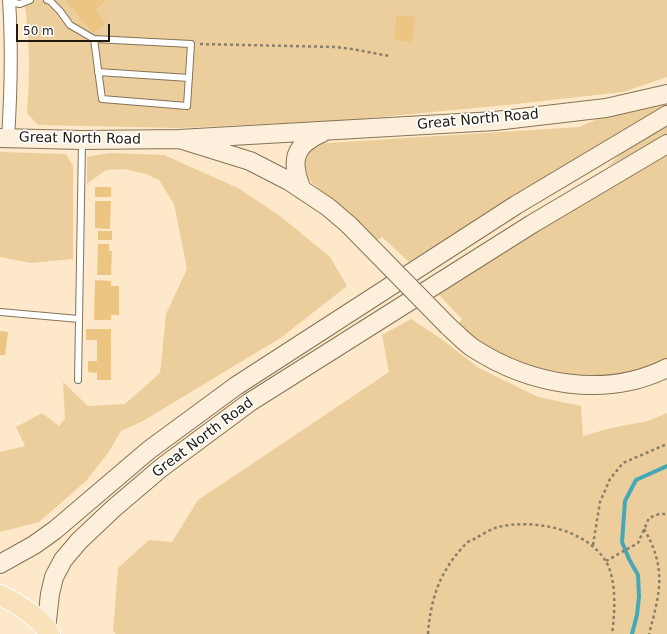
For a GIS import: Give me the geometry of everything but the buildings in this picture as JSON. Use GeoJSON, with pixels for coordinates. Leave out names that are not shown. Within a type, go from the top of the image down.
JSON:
{"type":"FeatureCollection","features":[{"type":"Feature","properties":{"kind":"main road","name":"Great North Road"},"geometry":{"type":"LineString","coordinates":[[4,138],[82,140],[180,139],[495,121],[606,108],[667,94]]}},
{"type":"Feature","properties":{"kind":"main road","name":"Great North Road"},"geometry":{"type":"LineString","coordinates":[[0,564],[34,546],[149,450],[236,386],[516,205],[667,114]]}},
{"type":"Feature","properties":{"kind":"main road"},"geometry":{"type":"LineString","coordinates":[[302,190],[296,176],[295,163],[298,151],[308,140],[330,130]]}},
{"type":"Feature","properties":{"kind":"main road","name":"Great North Road"},"geometry":{"type":"LineString","coordinates":[[180,139],[250,161],[289,181],[328,208],[349,224],[448,326],[472,347],[500,364],[544,380],[576,385],[599,386],[635,380],[667,368]]}},
{"type":"Feature","properties":{"kind":"main road","name":"Great North Road"},"geometry":{"type":"LineString","coordinates":[[48,631],[50,594],[54,578],[63,560],[79,541],[114,508],[161,468],[257,398],[532,224],[667,144]]}},
{"type":"Feature","properties":{"kind":"main road"},"geometry":{"type":"LineString","coordinates":[[0,595],[27,610],[48,631]]}},
{"type":"Feature","properties":{"kind":"street"},"geometry":{"type":"LineString","coordinates":[[4,138],[11,80],[11,28],[9,0]]}},
{"type":"Feature","properties":{"kind":"lane"},"geometry":{"type":"LineString","coordinates":[[14,0],[15,3],[20,4],[30,0]]}},
{"type":"Feature","properties":{"kind":"lane"},"geometry":{"type":"LineString","coordinates":[[47,0],[60,11],[70,25],[94,39],[191,44],[187,106],[102,99],[94,39]]}},
{"type":"Feature","properties":{"kind":"lane"},"geometry":{"type":"LineString","coordinates":[[98,72],[189,78]]}},
{"type":"Feature","properties":{"kind":"lane"},"geometry":{"type":"LineString","coordinates":[[78,380],[82,140]]}},
{"type":"Feature","properties":{"kind":"lane"},"geometry":{"type":"LineString","coordinates":[[0,312],[79,319]]}},
{"type":"Feature","properties":{"kind":"path"},"geometry":{"type":"LineString","coordinates":[[191,44],[335,47],[389,56]]}},
{"type":"Feature","properties":{"kind":"path"},"geometry":{"type":"LineString","coordinates":[[593,545],[600,502],[610,479],[623,463],[667,444]]}},
{"type":"Feature","properties":{"kind":"path"},"geometry":{"type":"LineString","coordinates":[[606,561],[638,543],[649,518],[659,514],[667,514]]}},
{"type":"Feature","properties":{"kind":"path"},"geometry":{"type":"LineString","coordinates":[[428,634],[430,613],[434,595],[444,573],[465,544],[497,527],[527,524],[553,527],[571,534],[593,545],[606,561],[614,585],[614,622],[612,634]]}},
{"type":"Feature","properties":{"kind":"path"},"geometry":{"type":"LineString","coordinates":[[644,529],[652,541],[658,557],[660,589],[649,634]]}},
{"type":"Feature","properties":{"kind":"shaded area"},"geometry":{"type":"Polygon","coordinates":[[[24,0],[667,0],[667,77],[623,92],[349,120],[180,128],[38,125],[27,113],[29,56],[24,0]]]}},
{"type":"Feature","properties":{"kind":"shaded area"},"geometry":{"type":"Polygon","coordinates":[[[667,100],[667,107],[584,153],[409,262],[382,237],[378,240],[309,180],[303,166],[304,158],[311,144],[579,127],[600,118],[667,100]]]}},
{"type":"Feature","properties":{"kind":"shaded area"},"geometry":{"type":"Polygon","coordinates":[[[667,125],[667,134],[607,167],[632,143],[667,125]]]}},
{"type":"Feature","properties":{"kind":"shaded area"},"geometry":{"type":"Polygon","coordinates":[[[0,152],[66,154],[73,166],[73,259],[31,263],[0,257],[0,152]]]}},
{"type":"Feature","properties":{"kind":"shaded area"},"geometry":{"type":"Polygon","coordinates":[[[109,153],[164,155],[238,188],[280,216],[330,257],[347,286],[282,337],[143,421],[121,431],[108,453],[86,481],[39,522],[0,532],[0,452],[25,446],[16,427],[42,413],[59,426],[65,418],[63,382],[88,406],[125,404],[160,373],[166,314],[187,269],[174,204],[159,180],[146,174],[124,169],[106,170],[87,184],[87,157],[109,153]]]}},
{"type":"Feature","properties":{"kind":"shaded area"},"geometry":{"type":"Polygon","coordinates":[[[667,153],[667,360],[634,373],[581,379],[520,364],[470,336],[458,324],[462,319],[437,293],[667,153]]]}},
{"type":"Feature","properties":{"kind":"shaded area"},"geometry":{"type":"Polygon","coordinates":[[[411,319],[440,338],[479,368],[538,397],[581,406],[583,436],[611,428],[648,421],[667,413],[667,634],[116,634],[113,631],[118,568],[149,540],[172,542],[198,500],[389,372],[382,335],[411,319]]]}},
{"type":"Feature","properties":{"kind":"waterway"},"geometry":{"type":"LineString","coordinates":[[632,634],[637,615],[639,596],[638,575],[622,542],[625,501],[636,480],[667,466]]}}]}
